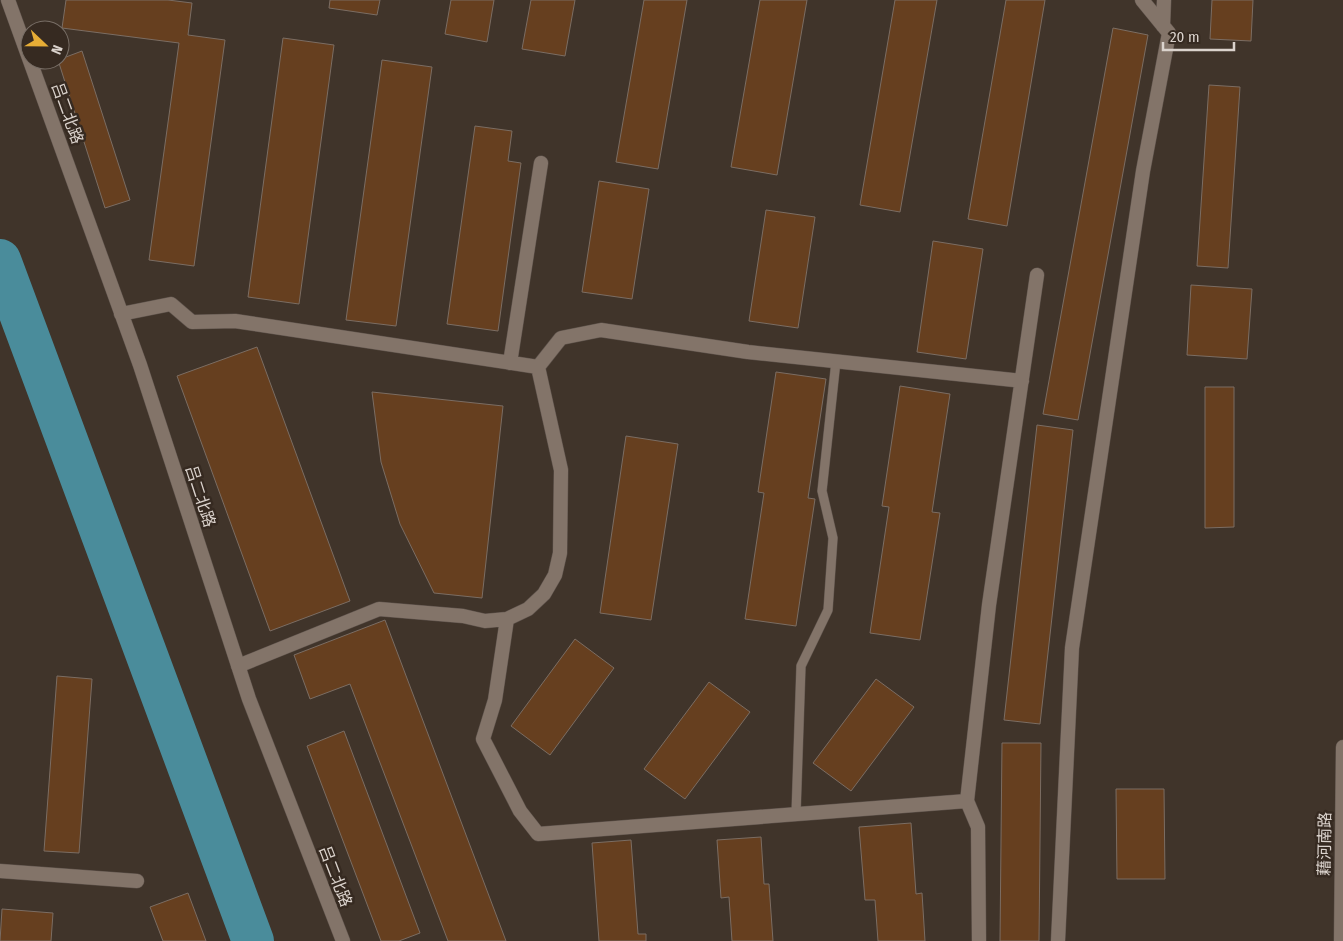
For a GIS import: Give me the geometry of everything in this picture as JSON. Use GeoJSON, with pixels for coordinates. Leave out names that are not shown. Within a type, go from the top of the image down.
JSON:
{"type":"FeatureCollection","features":[{"type":"Feature","properties":{"kind":"street","name":"吕二北路"},"geometry":{"type":"LineString","coordinates":[[8,0],[146,384],[249,699],[343,941]]}},
{"type":"Feature","properties":{"kind":"street"},"geometry":{"type":"LineString","coordinates":[[1058,941],[1072,648],[1143,171],[1169,33],[1142,0]]}},
{"type":"Feature","properties":{"kind":"street"},"geometry":{"type":"LineString","coordinates":[[1163,26],[1164,0]]}},
{"type":"Feature","properties":{"kind":"street"},"geometry":{"type":"LineString","coordinates":[[510,362],[541,163]]}},
{"type":"Feature","properties":{"kind":"street"},"geometry":{"type":"LineString","coordinates":[[979,941],[978,827],[967,801],[989,605],[1037,276]]}},
{"type":"Feature","properties":{"kind":"street"},"geometry":{"type":"LineString","coordinates":[[121,314],[171,304],[192,322],[235,321],[538,367]]}},
{"type":"Feature","properties":{"kind":"street"},"geometry":{"type":"LineString","coordinates":[[238,666],[379,609],[463,616],[485,621],[507,619],[528,610],[544,594],[556,575],[560,553],[561,470],[538,367],[560,338],[601,330],[748,352],[1022,381]]}},
{"type":"Feature","properties":{"kind":"street"},"geometry":{"type":"LineString","coordinates":[[507,619],[495,700],[483,739],[520,811],[538,834],[967,801]]}},
{"type":"Feature","properties":{"kind":"street","name":"藉河南路"},"geometry":{"type":"LineString","coordinates":[[1341,941],[1343,747]]}},
{"type":"Feature","properties":{"kind":"street"},"geometry":{"type":"LineString","coordinates":[[0,871],[137,881]]}},
{"type":"Feature","properties":{"kind":"lane"},"geometry":{"type":"LineString","coordinates":[[796,814],[801,666],[828,610],[832,538],[822,491],[836,361]]}},
{"type":"Feature","properties":{"kind":"building"},"geometry":{"type":"Polygon","coordinates":[[[66,0],[168,0],[192,3],[188,35],[225,40],[194,266],[149,260],[179,43],[70,29],[70,20],[63,20],[66,0]]]}},
{"type":"Feature","properties":{"kind":"building"},"geometry":{"type":"Polygon","coordinates":[[[330,0],[380,0],[377,15],[329,8],[330,0]]]}},
{"type":"Feature","properties":{"kind":"building"},"geometry":{"type":"Polygon","coordinates":[[[451,0],[494,0],[487,42],[445,34],[451,0]]]}},
{"type":"Feature","properties":{"kind":"building"},"geometry":{"type":"Polygon","coordinates":[[[531,0],[575,0],[565,56],[522,49],[531,0]]]}},
{"type":"Feature","properties":{"kind":"building"},"geometry":{"type":"Polygon","coordinates":[[[644,0],[687,0],[658,169],[616,162],[644,0]]]}},
{"type":"Feature","properties":{"kind":"building"},"geometry":{"type":"Polygon","coordinates":[[[760,0],[807,0],[777,175],[731,167],[760,0]]]}},
{"type":"Feature","properties":{"kind":"building"},"geometry":{"type":"Polygon","coordinates":[[[895,0],[937,0],[900,212],[860,205],[895,0]]]}},
{"type":"Feature","properties":{"kind":"building"},"geometry":{"type":"Polygon","coordinates":[[[1006,0],[1045,0],[1007,226],[968,219],[1006,0]]]}},
{"type":"Feature","properties":{"kind":"building"},"geometry":{"type":"Polygon","coordinates":[[[1212,0],[1253,0],[1251,41],[1210,39],[1212,0]]]}},
{"type":"Feature","properties":{"kind":"building"},"geometry":{"type":"Polygon","coordinates":[[[1113,28],[1148,35],[1078,420],[1043,414],[1113,28]]]}},
{"type":"Feature","properties":{"kind":"building"},"geometry":{"type":"Polygon","coordinates":[[[283,38],[334,45],[299,304],[248,297],[283,38]]]}},
{"type":"Feature","properties":{"kind":"building"},"geometry":{"type":"Polygon","coordinates":[[[82,51],[130,200],[105,208],[61,70],[70,70],[70,56],[82,51]]]}},
{"type":"Feature","properties":{"kind":"building"},"geometry":{"type":"Polygon","coordinates":[[[382,60],[432,67],[396,326],[346,320],[382,60]]]}},
{"type":"Feature","properties":{"kind":"building"},"geometry":{"type":"Polygon","coordinates":[[[1209,85],[1240,87],[1228,268],[1197,266],[1209,85]]]}},
{"type":"Feature","properties":{"kind":"building"},"geometry":{"type":"Polygon","coordinates":[[[475,126],[512,131],[508,161],[521,163],[498,331],[447,324],[475,126]]]}},
{"type":"Feature","properties":{"kind":"building"},"geometry":{"type":"Polygon","coordinates":[[[599,181],[649,189],[632,299],[582,292],[599,181]]]}},
{"type":"Feature","properties":{"kind":"building"},"geometry":{"type":"Polygon","coordinates":[[[766,210],[815,217],[798,328],[749,321],[766,210]]]}},
{"type":"Feature","properties":{"kind":"building"},"geometry":{"type":"Polygon","coordinates":[[[933,241],[983,249],[966,359],[917,352],[933,241]]]}},
{"type":"Feature","properties":{"kind":"building"},"geometry":{"type":"Polygon","coordinates":[[[1191,285],[1252,289],[1247,359],[1187,355],[1191,285]]]}},
{"type":"Feature","properties":{"kind":"building"},"geometry":{"type":"Polygon","coordinates":[[[257,347],[350,601],[270,631],[177,376],[257,347]]]}},
{"type":"Feature","properties":{"kind":"building"},"geometry":{"type":"Polygon","coordinates":[[[776,372],[826,379],[808,498],[815,499],[796,626],[745,619],[764,493],[758,492],[776,372]]]}},
{"type":"Feature","properties":{"kind":"building"},"geometry":{"type":"Polygon","coordinates":[[[900,386],[950,394],[932,512],[940,513],[920,640],[870,633],[889,507],[882,506],[900,386]]]}},
{"type":"Feature","properties":{"kind":"building"},"geometry":{"type":"Polygon","coordinates":[[[1205,387],[1234,387],[1234,527],[1205,528],[1205,387]]]}},
{"type":"Feature","properties":{"kind":"building"},"geometry":{"type":"Polygon","coordinates":[[[372,392],[503,406],[482,598],[434,593],[400,524],[381,462],[372,392]]]}},
{"type":"Feature","properties":{"kind":"building"},"geometry":{"type":"Polygon","coordinates":[[[1037,425],[1073,430],[1040,724],[1004,720],[1037,425]]]}},
{"type":"Feature","properties":{"kind":"building"},"geometry":{"type":"Polygon","coordinates":[[[626,436],[678,444],[651,620],[600,613],[626,436]]]}},
{"type":"Feature","properties":{"kind":"building"},"geometry":{"type":"Polygon","coordinates":[[[385,620],[506,941],[448,941],[350,684],[310,699],[294,655],[385,620]]]}},
{"type":"Feature","properties":{"kind":"building"},"geometry":{"type":"Polygon","coordinates":[[[575,639],[614,668],[550,755],[511,726],[575,639]]]}},
{"type":"Feature","properties":{"kind":"building"},"geometry":{"type":"Polygon","coordinates":[[[57,676],[92,679],[79,853],[44,851],[57,676]]]}},
{"type":"Feature","properties":{"kind":"building"},"geometry":{"type":"Polygon","coordinates":[[[876,679],[914,707],[851,791],[813,763],[876,679]]]}},
{"type":"Feature","properties":{"kind":"building"},"geometry":{"type":"Polygon","coordinates":[[[709,682],[750,712],[685,799],[644,769],[709,682]]]}},
{"type":"Feature","properties":{"kind":"building"},"geometry":{"type":"Polygon","coordinates":[[[344,731],[420,933],[399,941],[381,941],[307,746],[344,731]]]}},
{"type":"Feature","properties":{"kind":"building"},"geometry":{"type":"Polygon","coordinates":[[[1002,743],[1041,743],[1039,941],[1000,941],[1002,743]]]}},
{"type":"Feature","properties":{"kind":"building"},"geometry":{"type":"Polygon","coordinates":[[[1116,789],[1164,789],[1165,879],[1117,879],[1116,789]]]}},
{"type":"Feature","properties":{"kind":"building"},"geometry":{"type":"Polygon","coordinates":[[[911,823],[916,894],[922,893],[925,941],[878,941],[875,900],[865,900],[859,827],[911,823]]]}},
{"type":"Feature","properties":{"kind":"building"},"geometry":{"type":"Polygon","coordinates":[[[761,837],[764,884],[769,884],[773,941],[732,941],[729,897],[721,898],[717,840],[761,837]]]}},
{"type":"Feature","properties":{"kind":"building"},"geometry":{"type":"Polygon","coordinates":[[[631,840],[638,934],[646,934],[646,941],[599,941],[592,843],[631,840]]]}},
{"type":"Feature","properties":{"kind":"building"},"geometry":{"type":"Polygon","coordinates":[[[188,893],[206,941],[163,941],[150,907],[188,893]]]}},
{"type":"Feature","properties":{"kind":"building"},"geometry":{"type":"Polygon","coordinates":[[[2,909],[53,913],[51,941],[0,941],[2,909]]]}},
{"type":"Feature","properties":{"kind":"waterway"},"geometry":{"type":"LineString","coordinates":[[0,260],[253,941]]}}]}
